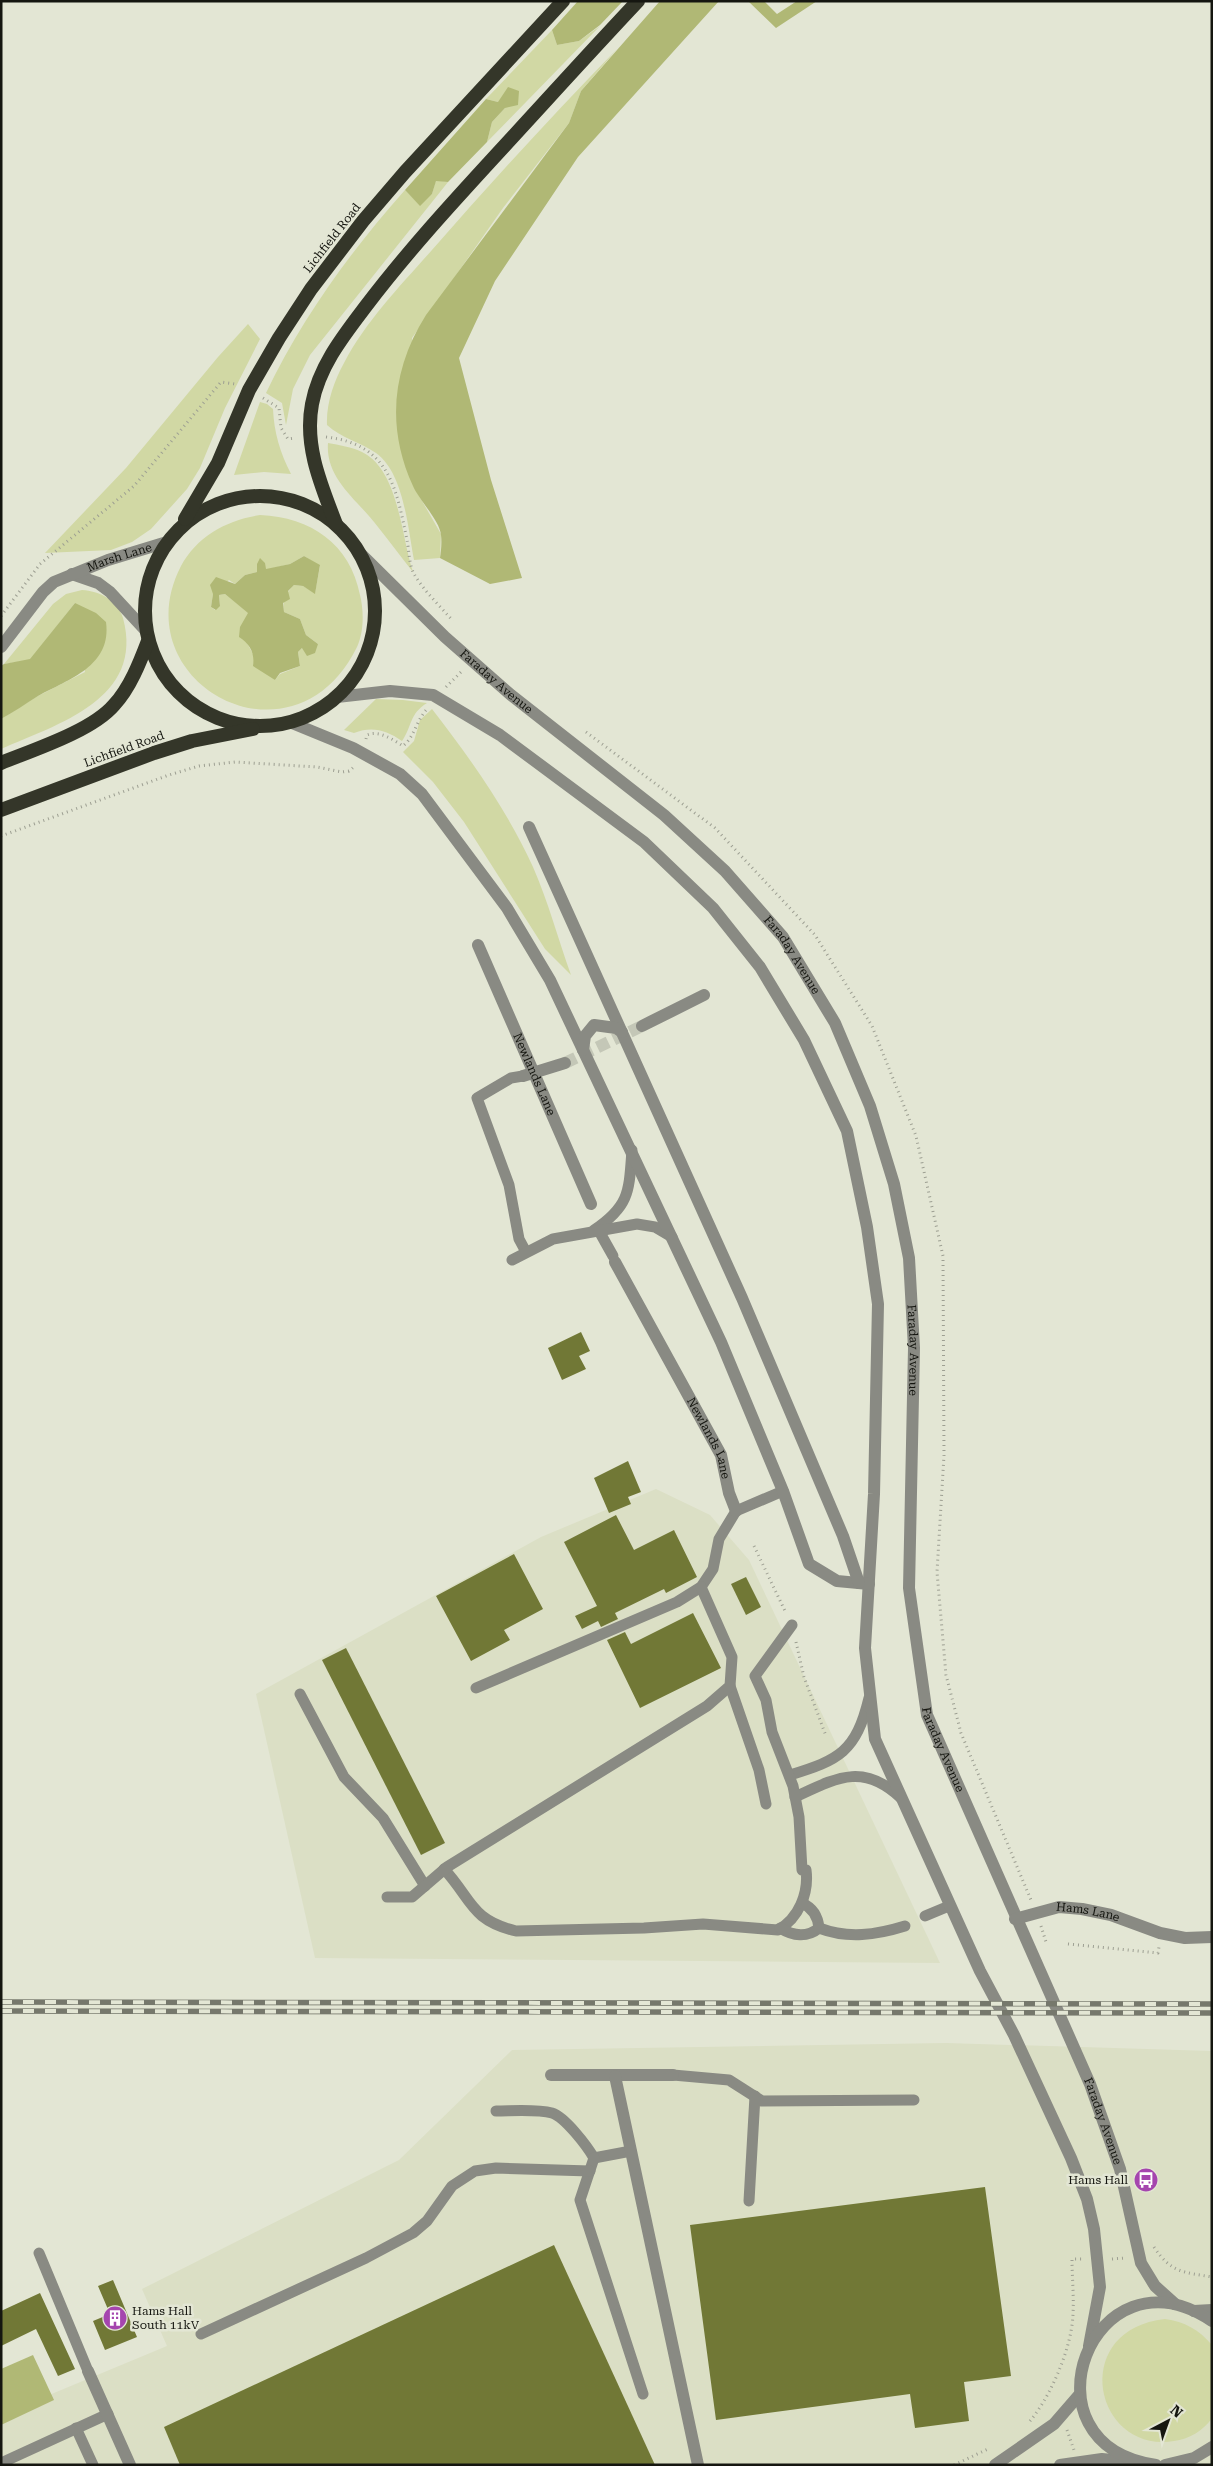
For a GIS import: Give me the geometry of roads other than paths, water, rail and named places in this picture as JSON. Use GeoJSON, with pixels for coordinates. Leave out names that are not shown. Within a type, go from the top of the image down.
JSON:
{"type":"FeatureCollection","features":[{"type":"Feature","properties":{"kind":"highway","name":"Lichfield Road"},"geometry":{"type":"LineString","coordinates":[[178,530],[218,463],[249,390],[279,338],[311,289],[363,221],[404,172],[563,1]]}},
{"type":"Feature","properties":{"kind":"highway"},"geometry":{"type":"LineString","coordinates":[[336,524],[321,485],[309,436],[312,403],[328,359],[390,274],[556,88],[638,1]]}},
{"type":"Feature","properties":{"kind":"highway"},"geometry":{"type":"LineString","coordinates":[[262,495],[288,498],[315,509],[336,524],[361,554],[369,572],[374,591],[376,618],[372,642],[352,681],[337,697],[318,711],[292,723],[261,726],[238,724],[215,717],[196,707],[177,691],[165,677],[147,636],[145,597],[153,567],[167,542],[178,530],[186,521],[216,504],[238,497],[262,495]]}},
{"type":"Feature","properties":{"kind":"highway"},"geometry":{"type":"LineString","coordinates":[[1,763],[58,739],[101,717],[115,705],[128,684],[147,636]]}},
{"type":"Feature","properties":{"kind":"highway","name":"Lichfield Road"},"geometry":{"type":"LineString","coordinates":[[1,810],[154,753],[192,741],[261,726]]}},
{"type":"Feature","properties":{"kind":"street","name":"Marsh Lane"},"geometry":{"type":"LineString","coordinates":[[1,647],[43,592],[54,582],[108,560],[167,542]]}},
{"type":"Feature","properties":{"kind":"street","name":"Faraday Avenue"},"geometry":{"type":"LineString","coordinates":[[361,554],[471,660],[511,695],[664,815],[725,871],[783,937],[835,1023],[870,1106],[894,1184],[909,1258],[914,1348],[909,1588],[927,1715],[1075,2049],[1120,2169],[1141,2263],[1154,2286],[1175,2304]]}},
{"type":"Feature","properties":{"kind":"street","name":"Marsh Lane"},"geometry":{"type":"LineString","coordinates":[[72,574],[98,583],[110,592],[147,636]]}},
{"type":"Feature","properties":{"kind":"street"},"geometry":{"type":"LineString","coordinates":[[337,697],[390,691],[437,698],[500,735],[644,842],[713,908],[755,959],[804,1040],[847,1131],[866,1227],[878,1304],[877,1401],[864,1583],[865,1648],[875,1739],[980,1971],[1014,2035],[1071,2158],[1089,2207],[1094,2229],[1100,2287],[1089,2346],[1082,2366],[1080,2394],[1086,2414],[1100,2438],[1117,2452],[1152,2464]]}},
{"type":"Feature","properties":{"kind":"street"},"geometry":{"type":"LineString","coordinates":[[292,723],[361,752],[400,774],[422,794],[507,908],[550,980],[632,1150],[721,1342],[783,1491],[809,1564],[836,1581],[864,1583]]}},
{"type":"Feature","properties":{"kind":"street"},"geometry":{"type":"LineString","coordinates":[[529,827],[742,1298],[864,1583]]}},
{"type":"Feature","properties":{"kind":"street","name":"Newlands Lane"},"geometry":{"type":"LineString","coordinates":[[478,945],[529,1074],[591,1204]]}},
{"type":"Feature","properties":{"kind":"street"},"geometry":{"type":"LineString","coordinates":[[642,1026],[704,995]]}},
{"type":"Feature","properties":{"kind":"street"},"geometry":{"type":"LineString","coordinates":[[583,1050],[585,1036],[594,1024],[616,1028],[622,1032]]}},
{"type":"Feature","properties":{"kind":"street"},"geometry":{"type":"LineString","coordinates":[[529,1074],[565,1063]]}},
{"type":"Feature","properties":{"kind":"street","name":"Newlands Lane"},"geometry":{"type":"LineString","coordinates":[[614,1259],[721,1455],[729,1493],[736,1511]]}},
{"type":"Feature","properties":{"kind":"street","name":"Hams Lane"},"geometry":{"type":"LineString","coordinates":[[1016,1919],[1036,1912],[1059,1908],[1082,1909],[1111,1914],[1160,1933],[1185,1938],[1212,1937]]}},
{"type":"Feature","properties":{"kind":"street"},"geometry":{"type":"LineString","coordinates":[[551,2075],[673,2075]]}},
{"type":"Feature","properties":{"kind":"street"},"geometry":{"type":"LineString","coordinates":[[615,2076],[698,2465]]}},
{"type":"Feature","properties":{"kind":"street"},"geometry":{"type":"LineString","coordinates":[[1089,2346],[1101,2330],[1122,2313],[1148,2304],[1175,2304],[1194,2310],[1212,2321]]}},
{"type":"Feature","properties":{"kind":"street"},"geometry":{"type":"LineString","coordinates":[[1194,2310],[1212,2310]]}},
{"type":"Feature","properties":{"kind":"street"},"geometry":{"type":"LineString","coordinates":[[88,2371],[130,2465]]}},
{"type":"Feature","properties":{"kind":"street"},"geometry":{"type":"LineString","coordinates":[[995,2465],[1054,2424],[1080,2394]]}},
{"type":"Feature","properties":{"kind":"street"},"geometry":{"type":"LineString","coordinates":[[1165,2465],[1194,2458],[1212,2447]]}},
{"type":"Feature","properties":{"kind":"street"},"geometry":{"type":"LineString","coordinates":[[1060,2465],[1102,2459],[1152,2464]]}},
{"type":"Feature","properties":{"kind":"lane"},"geometry":{"type":"LineString","coordinates":[[526,1252],[519,1239],[510,1186],[477,1098],[511,1078],[529,1074]]}},
{"type":"Feature","properties":{"kind":"lane"},"geometry":{"type":"LineString","coordinates":[[594,1232],[612,1218],[624,1201],[630,1182],[632,1150]]}},
{"type":"Feature","properties":{"kind":"lane"},"geometry":{"type":"LineString","coordinates":[[512,1260],[553,1240],[637,1224],[655,1227],[672,1237]]}},
{"type":"Feature","properties":{"kind":"lane","name":"Newlands Lane"},"geometry":{"type":"LineString","coordinates":[[594,1232],[614,1259]]}},
{"type":"Feature","properties":{"kind":"lane"},"geometry":{"type":"LineString","coordinates":[[476,1688],[678,1602],[701,1587],[713,1568],[719,1539],[736,1511],[783,1491]]}},
{"type":"Feature","properties":{"kind":"lane"},"geometry":{"type":"LineString","coordinates":[[701,1587],[732,1657],[730,1686],[759,1770],[766,1804]]}},
{"type":"Feature","properties":{"kind":"lane"},"geometry":{"type":"LineString","coordinates":[[780,1928],[785,1926],[802,1903],[808,1884],[806,1870],[802,1870],[798,1818],[790,1775],[772,1732],[766,1700],[755,1676],[792,1625]]}},
{"type":"Feature","properties":{"kind":"lane"},"geometry":{"type":"LineString","coordinates":[[387,1897],[412,1898],[444,1869],[520,1820],[707,1706],[730,1686]]}},
{"type":"Feature","properties":{"kind":"lane"},"geometry":{"type":"LineString","coordinates":[[300,1694],[344,1777],[383,1818],[426,1886]]}},
{"type":"Feature","properties":{"kind":"lane"},"geometry":{"type":"LineString","coordinates":[[790,1775],[834,1760],[847,1749],[866,1710],[869,1696]]}},
{"type":"Feature","properties":{"kind":"lane"},"geometry":{"type":"LineString","coordinates":[[794,1797],[836,1779],[851,1776],[873,1779],[889,1787],[902,1799]]}},
{"type":"Feature","properties":{"kind":"lane"},"geometry":{"type":"LineString","coordinates":[[444,1869],[474,1911],[499,1927],[516,1931],[644,1928],[703,1924],[750,1928],[780,1928],[797,1935],[812,1934],[819,1928]]}},
{"type":"Feature","properties":{"kind":"lane"},"geometry":{"type":"LineString","coordinates":[[802,1903],[808,1906],[818,1919],[819,1928]]}},
{"type":"Feature","properties":{"kind":"lane"},"geometry":{"type":"LineString","coordinates":[[925,1916],[950,1906]]}},
{"type":"Feature","properties":{"kind":"lane"},"geometry":{"type":"LineString","coordinates":[[819,1928],[837,1935],[862,1935],[887,1932],[905,1926]]}},
{"type":"Feature","properties":{"kind":"lane"},"geometry":{"type":"LineString","coordinates":[[673,2075],[729,2080],[762,2101],[914,2100]]}},
{"type":"Feature","properties":{"kind":"lane"},"geometry":{"type":"LineString","coordinates":[[749,2201],[755,2096]]}},
{"type":"Feature","properties":{"kind":"lane"},"geometry":{"type":"LineString","coordinates":[[496,2110],[552,2113],[561,2118],[586,2145],[594,2158],[580,2200],[643,2394]]}},
{"type":"Feature","properties":{"kind":"lane"},"geometry":{"type":"LineString","coordinates":[[594,2158],[631,2151]]}},
{"type":"Feature","properties":{"kind":"lane"},"geometry":{"type":"LineString","coordinates":[[201,2334],[366,2258],[413,2233],[427,2221],[452,2186],[475,2170],[496,2168],[590,2171]]}},
{"type":"Feature","properties":{"kind":"lane"},"geometry":{"type":"LineString","coordinates":[[39,2253],[88,2371]]}},
{"type":"Feature","properties":{"kind":"lane"},"geometry":{"type":"LineString","coordinates":[[1,2463],[108,2414]]}},
{"type":"Feature","properties":{"kind":"lane"},"geometry":{"type":"LineString","coordinates":[[76,2428],[93,2465]]}},
{"type":"Feature","properties":{"kind":"tunnel"},"geometry":{"type":"LineString","coordinates":[[565,1063],[642,1026]]}},
{"type":"Feature","properties":{"kind":"railway"},"geometry":{"type":"LineString","coordinates":[[1,2002],[1212,2004]]}},
{"type":"Feature","properties":{"kind":"railway"},"geometry":{"type":"LineString","coordinates":[[1,2011],[1212,2013]]}},
{"type":"Feature","properties":{"kind":"place","name":"Hams Hall"},"geometry":{"type":"Point","coordinates":[1146,2180]}},
{"type":"Feature","properties":{"kind":"place","name":"Hams Hall South 11kV"},"geometry":{"type":"Point","coordinates":[115,2318]}}]}
